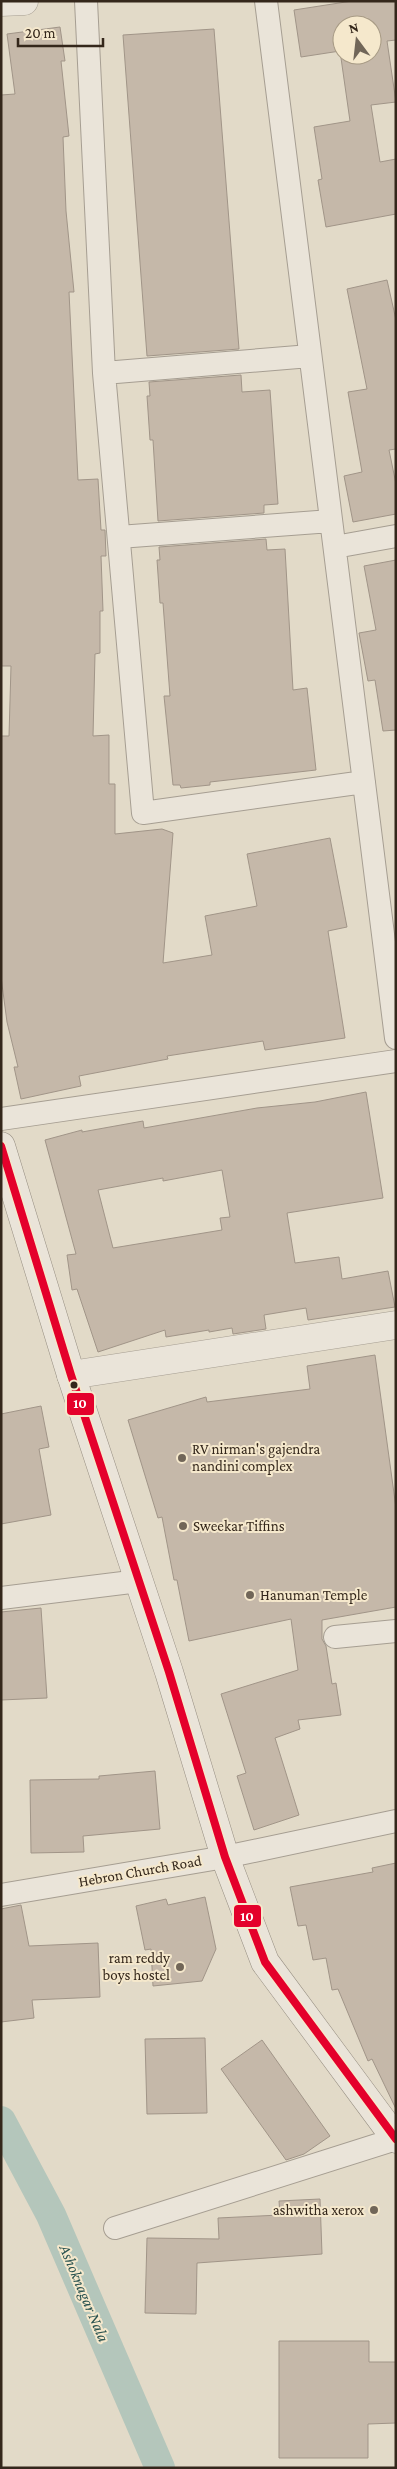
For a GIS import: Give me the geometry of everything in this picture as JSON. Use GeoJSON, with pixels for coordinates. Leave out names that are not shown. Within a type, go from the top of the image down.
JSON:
{"type":"FeatureCollection","features":[{"type":"Feature","properties":{"kind":"main road"},"geometry":{"type":"LineString","coordinates":[[1,2],[24,1]]}},
{"type":"Feature","properties":{"kind":"main road"},"geometry":{"type":"LineString","coordinates":[[1,1146],[71,1375],[169,1672],[225,1857],[265,1962],[396,2139]]}},
{"type":"Feature","properties":{"kind":"main road"},"geometry":{"type":"LineString","coordinates":[[71,1375],[396,1325]]}},
{"type":"Feature","properties":{"kind":"street"},"geometry":{"type":"LineString","coordinates":[[86,1],[104,373],[143,813],[364,782]]}},
{"type":"Feature","properties":{"kind":"street"},"geometry":{"type":"LineString","coordinates":[[266,1],[396,1038]]}},
{"type":"Feature","properties":{"kind":"street"},"geometry":{"type":"LineString","coordinates":[[104,373],[310,356]]}},
{"type":"Feature","properties":{"kind":"street"},"geometry":{"type":"LineString","coordinates":[[119,537],[331,521]]}},
{"type":"Feature","properties":{"kind":"street"},"geometry":{"type":"LineString","coordinates":[[334,547],[396,536]]}},
{"type":"Feature","properties":{"kind":"street"},"geometry":{"type":"LineString","coordinates":[[1,1119],[396,1061]]}},
{"type":"Feature","properties":{"kind":"street"},"geometry":{"type":"LineString","coordinates":[[1,1598],[139,1581]]}},
{"type":"Feature","properties":{"kind":"street"},"geometry":{"type":"LineString","coordinates":[[335,1637],[396,1631]]}},
{"type":"Feature","properties":{"kind":"street","name":"Hebron Church Road"},"geometry":{"type":"LineString","coordinates":[[1,1895],[225,1857],[396,1821]]}},
{"type":"Feature","properties":{"kind":"street"},"geometry":{"type":"LineString","coordinates":[[115,2228],[396,2139]]}},
{"type":"Feature","properties":{"kind":"building"},"geometry":{"type":"Polygon","coordinates":[[[352,1],[396,1],[396,40],[387,41],[396,102],[371,105],[380,162],[396,159],[396,214],[326,227],[318,180],[322,179],[314,127],[350,121],[342,65],[382,65],[382,15],[332,15],[332,52],[301,57],[294,10],[352,1]]]}},
{"type":"Feature","properties":{"kind":"building"},"geometry":{"type":"Polygon","coordinates":[[[60,27],[65,61],[61,61],[69,136],[63,137],[66,211],[74,292],[69,292],[78,480],[98,479],[101,530],[105,530],[106,556],[101,556],[103,611],[100,611],[100,653],[95,654],[93,736],[109,735],[109,784],[115,784],[115,834],[162,829],[173,833],[163,963],[212,955],[205,916],[257,906],[247,854],[330,838],[347,927],[328,931],[345,1038],[265,1050],[263,1041],[167,1056],[168,1059],[79,1076],[81,1086],[21,1099],[14,1067],[18,1067],[7,1022],[1,977],[1,736],[9,736],[11,666],[1,666],[1,95],[15,94],[7,34],[60,27]]]}},
{"type":"Feature","properties":{"kind":"building"},"geometry":{"type":"Polygon","coordinates":[[[214,29],[239,349],[147,356],[123,35],[214,29]]]}},
{"type":"Feature","properties":{"kind":"building"},"geometry":{"type":"Polygon","coordinates":[[[387,280],[396,320],[396,449],[389,450],[396,484],[396,514],[353,522],[344,476],[362,472],[348,392],[367,389],[347,289],[387,280]]]}},
{"type":"Feature","properties":{"kind":"building"},"geometry":{"type":"Polygon","coordinates":[[[241,375],[242,392],[270,390],[278,504],[264,505],[264,513],[158,521],[153,440],[150,440],[147,396],[150,396],[149,382],[241,375]]]}},
{"type":"Feature","properties":{"kind":"building"},"geometry":{"type":"Polygon","coordinates":[[[266,539],[267,550],[285,549],[293,690],[307,688],[316,770],[210,782],[210,785],[181,788],[180,785],[173,785],[164,696],[170,696],[163,603],[160,603],[157,560],[160,560],[159,547],[266,539]]]}},
{"type":"Feature","properties":{"kind":"building"},"geometry":{"type":"Polygon","coordinates":[[[396,560],[396,730],[383,731],[375,680],[368,681],[359,633],[376,630],[364,566],[396,560]]]}},
{"type":"Feature","properties":{"kind":"building"},"geometry":{"type":"Polygon","coordinates":[[[366,1092],[383,1198],[287,1213],[295,1263],[339,1257],[342,1279],[388,1271],[395,1307],[308,1320],[306,1308],[264,1315],[266,1329],[233,1334],[232,1328],[166,1337],[165,1330],[98,1352],[77,1289],[72,1290],[67,1255],[76,1254],[45,1140],[82,1130],[82,1132],[143,1121],[144,1128],[257,1108],[315,1102],[366,1092]],[[222,1170],[98,1190],[113,1248],[222,1230],[220,1218],[230,1217],[222,1170]]]}},
{"type":"Feature","properties":{"kind":"building"},"geometry":{"type":"Polygon","coordinates":[[[375,1355],[396,1508],[396,1607],[322,1620],[322,1639],[326,1646],[332,1684],[336,1683],[341,1715],[298,1720],[300,1729],[275,1738],[299,1815],[254,1830],[237,1776],[246,1773],[221,1694],[298,1670],[291,1619],[189,1641],[177,1580],[174,1580],[162,1517],[158,1518],[128,1420],[206,1397],[207,1402],[310,1389],[307,1366],[375,1355]]]}},
{"type":"Feature","properties":{"kind":"building"},"geometry":{"type":"Polygon","coordinates":[[[41,1406],[49,1447],[39,1449],[51,1515],[1,1524],[1,1414],[41,1406]]]}},
{"type":"Feature","properties":{"kind":"building"},"geometry":{"type":"Polygon","coordinates":[[[41,1608],[47,1698],[1,1700],[1,1612],[41,1608]]]}},
{"type":"Feature","properties":{"kind":"building"},"geometry":{"type":"Polygon","coordinates":[[[155,1771],[160,1829],[83,1836],[84,1852],[31,1853],[30,1780],[99,1779],[99,1776],[155,1771]]]}},
{"type":"Feature","properties":{"kind":"building"},"geometry":{"type":"Polygon","coordinates":[[[396,1863],[396,2109],[372,2059],[368,2061],[338,1989],[332,1990],[326,1958],[313,1960],[306,1925],[298,1926],[290,1887],[373,1872],[372,1868],[396,1863]]]}},
{"type":"Feature","properties":{"kind":"building"},"geometry":{"type":"Polygon","coordinates":[[[205,1897],[216,1949],[202,1981],[153,1986],[151,1949],[145,1950],[136,1906],[166,1899],[168,1905],[205,1897]]]}},
{"type":"Feature","properties":{"kind":"building"},"geometry":{"type":"Polygon","coordinates":[[[21,1905],[29,1946],[98,1943],[100,1997],[32,2000],[34,2018],[1,2022],[1,1909],[21,1905]]]}},
{"type":"Feature","properties":{"kind":"building"},"geometry":{"type":"Polygon","coordinates":[[[205,2038],[207,2113],[147,2114],[145,2039],[205,2038]]]}},
{"type":"Feature","properties":{"kind":"building"},"geometry":{"type":"Polygon","coordinates":[[[262,2040],[330,2136],[304,2154],[286,2160],[221,2069],[262,2040]]]}},
{"type":"Feature","properties":{"kind":"building"},"geometry":{"type":"Polygon","coordinates":[[[320,2199],[322,2254],[197,2263],[196,2314],[145,2313],[147,2238],[219,2239],[218,2218],[280,2215],[279,2201],[320,2199]]]}},
{"type":"Feature","properties":{"kind":"building"},"geometry":{"type":"Polygon","coordinates":[[[279,2341],[369,2341],[369,2362],[396,2362],[396,2423],[368,2424],[368,2458],[279,2458],[279,2341]]]}},
{"type":"Feature","properties":{"kind":"waterway","name":"Ashoknagar Nala"},"geometry":{"type":"LineString","coordinates":[[1,2121],[51,2215],[160,2468]]}},
{"type":"Feature","properties":{"kind":"transit line","name":"10"},"geometry":{"type":"LineString","coordinates":[[1,1146],[71,1375],[169,1672],[225,1857],[265,1962],[396,2139]]}},
{"type":"Feature","properties":{"kind":"place","name":"RV nirman's gajendra nandini complex"},"geometry":{"type":"Point","coordinates":[182,1458]}},
{"type":"Feature","properties":{"kind":"place","name":"Sweekar Tiffins"},"geometry":{"type":"Point","coordinates":[183,1526]}},
{"type":"Feature","properties":{"kind":"place","name":"Hanuman Temple"},"geometry":{"type":"Point","coordinates":[250,1595]}},
{"type":"Feature","properties":{"kind":"place","name":"ram reddy boys hostel"},"geometry":{"type":"Point","coordinates":[180,1967]}},
{"type":"Feature","properties":{"kind":"place","name":"ashwitha xerox"},"geometry":{"type":"Point","coordinates":[374,2210]}}]}
